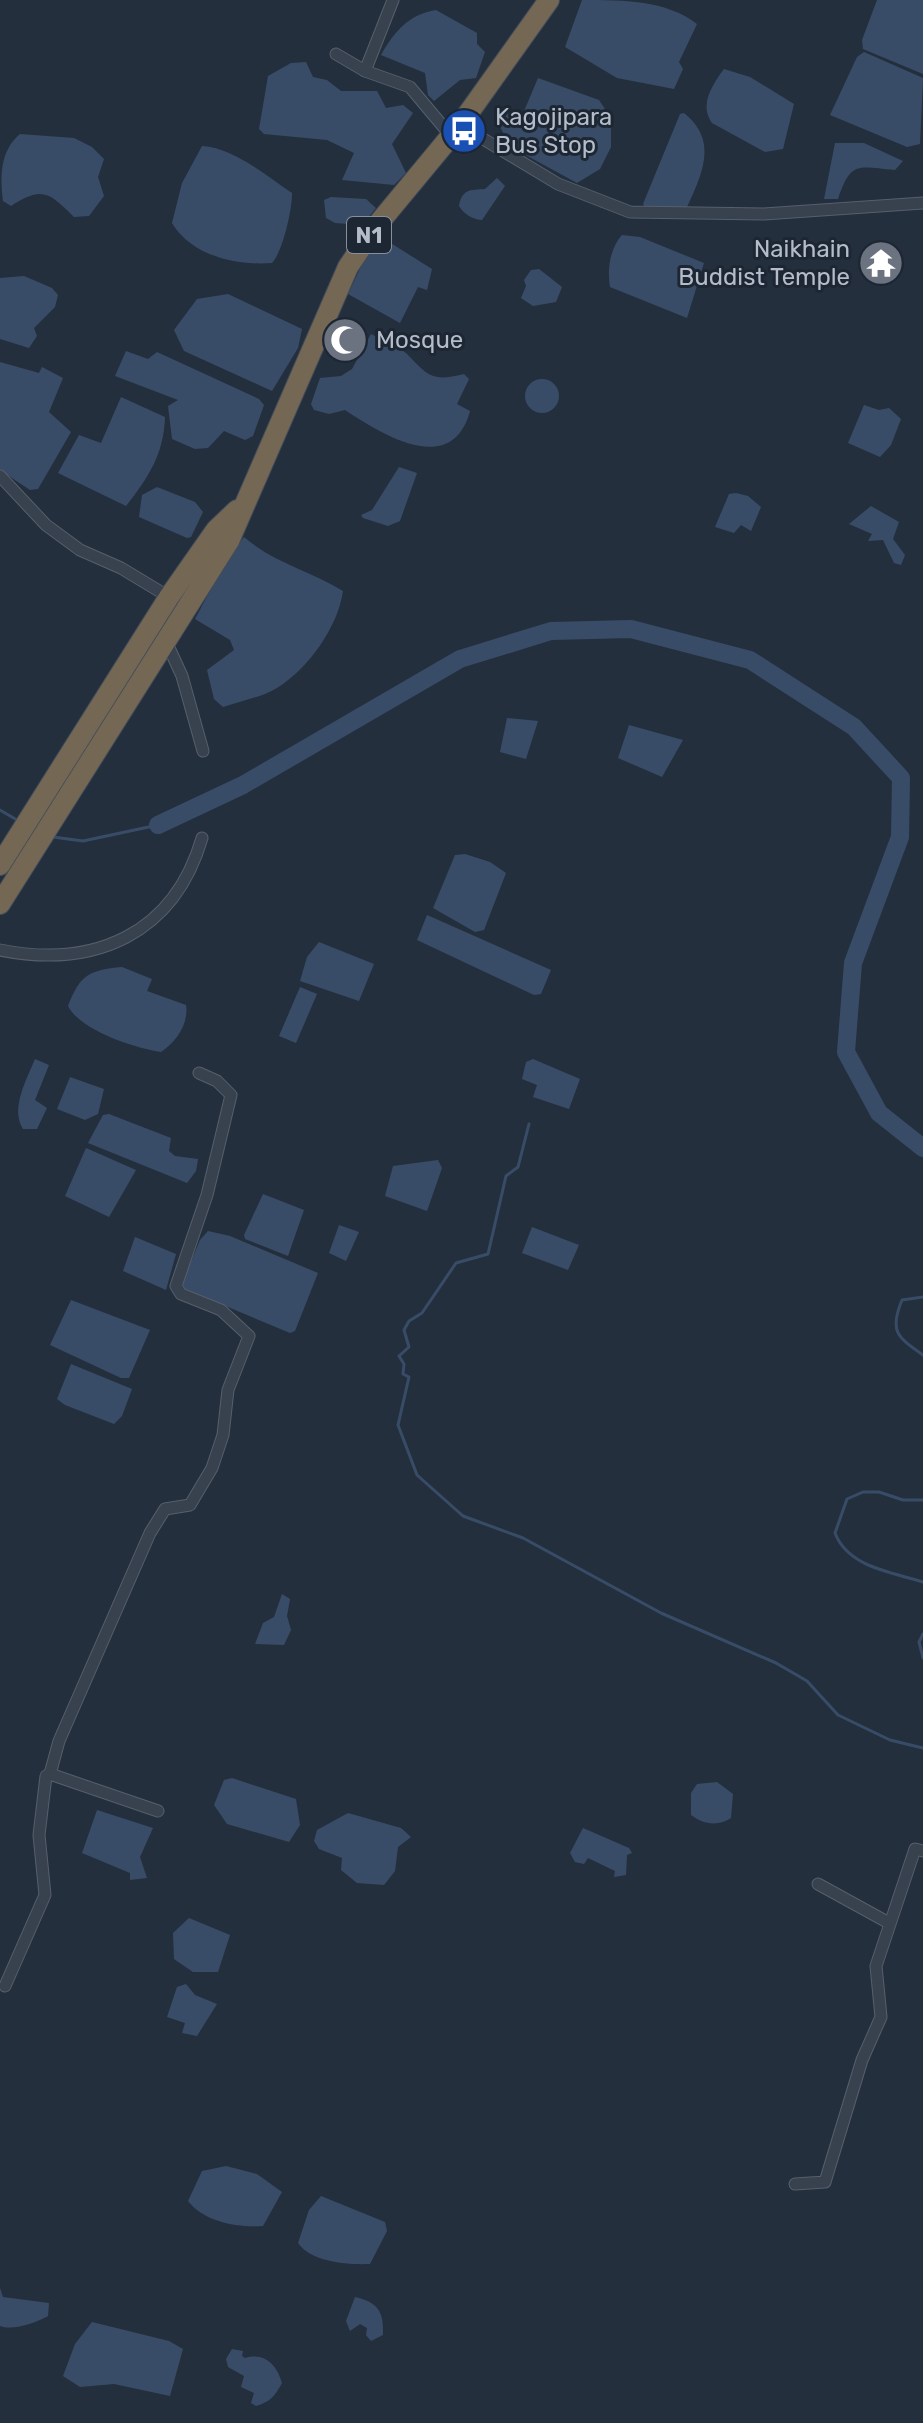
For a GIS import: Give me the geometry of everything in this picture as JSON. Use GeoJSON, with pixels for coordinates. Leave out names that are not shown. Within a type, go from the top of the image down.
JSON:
{"type":"FeatureCollection","features":[{"type":"Feature","properties":{"kind":"highway","name":"N1"},"geometry":{"type":"LineString","coordinates":[[0,904],[229,541],[348,267],[373,230],[456,130],[549,0]]}},
{"type":"Feature","properties":{"kind":"highway","name":"N1"},"geometry":{"type":"LineString","coordinates":[[0,865],[169,597],[216,530],[243,503]]}},
{"type":"Feature","properties":{"kind":"street"},"geometry":{"type":"LineString","coordinates":[[365,71],[393,0]]}},
{"type":"Feature","properties":{"kind":"street"},"geometry":{"type":"LineString","coordinates":[[336,54],[365,71],[410,87],[456,130],[558,184],[630,212],[764,214],[923,203]]}},
{"type":"Feature","properties":{"kind":"street"},"geometry":{"type":"LineString","coordinates":[[0,476],[46,525],[80,550],[121,568],[169,597]]}},
{"type":"Feature","properties":{"kind":"street"},"geometry":{"type":"LineString","coordinates":[[154,622],[182,676],[203,751]]}},
{"type":"Feature","properties":{"kind":"street"},"geometry":{"type":"LineString","coordinates":[[0,950],[49,956],[111,945],[137,935],[164,910],[185,883],[202,838]]}},
{"type":"Feature","properties":{"kind":"street"},"geometry":{"type":"LineString","coordinates":[[5,1986],[45,1895],[39,1835],[59,1741],[150,1533],[165,1509],[190,1505],[212,1468],[223,1435],[228,1390],[249,1336],[221,1310],[181,1294],[176,1286],[207,1195],[231,1095],[217,1081],[199,1073]]}},
{"type":"Feature","properties":{"kind":"street"},"geometry":{"type":"LineString","coordinates":[[50,1774],[158,1811]]}},
{"type":"Feature","properties":{"kind":"street"},"geometry":{"type":"LineString","coordinates":[[795,2184],[825,2182],[862,2060],[881,2017],[876,1966],[915,1849],[923,1851]]}},
{"type":"Feature","properties":{"kind":"street"},"geometry":{"type":"LineString","coordinates":[[818,1884],[889,1923]]}},
{"type":"Feature","properties":{"kind":"water"},"geometry":{"type":"Polygon","coordinates":[[[582,0],[628,1],[658,6],[697,24],[679,62],[683,69],[674,89],[617,78],[565,47],[582,0]]]}},
{"type":"Feature","properties":{"kind":"water"},"geometry":{"type":"Polygon","coordinates":[[[877,0],[923,0],[923,74],[863,49],[862,40],[877,0]]]}},
{"type":"Feature","properties":{"kind":"water"},"geometry":{"type":"Polygon","coordinates":[[[436,10],[477,33],[477,44],[485,52],[476,78],[460,80],[434,101],[428,95],[425,73],[381,55],[403,25],[418,15],[436,10]]]}},
{"type":"Feature","properties":{"kind":"water"},"geometry":{"type":"Polygon","coordinates":[[[864,52],[923,78],[920,144],[907,147],[830,115],[857,57],[864,52]]]}},
{"type":"Feature","properties":{"kind":"water"},"geometry":{"type":"Polygon","coordinates":[[[306,62],[313,77],[327,80],[341,91],[377,91],[386,108],[403,105],[413,113],[392,144],[406,173],[394,185],[342,180],[354,153],[327,140],[264,134],[259,129],[268,76],[291,63],[306,62]]]}},
{"type":"Feature","properties":{"kind":"water"},"geometry":{"type":"Polygon","coordinates":[[[724,69],[750,77],[794,104],[783,149],[765,152],[712,123],[707,102],[724,69]]]}},
{"type":"Feature","properties":{"kind":"water"},"geometry":{"type":"Polygon","coordinates":[[[538,78],[599,100],[611,118],[611,147],[600,169],[577,183],[511,147],[498,123],[507,109],[522,116],[538,78]]]}},
{"type":"Feature","properties":{"kind":"water"},"geometry":{"type":"Polygon","coordinates":[[[684,113],[702,136],[704,160],[697,185],[685,212],[645,207],[643,204],[680,114],[684,113]]]}},
{"type":"Feature","properties":{"kind":"water"},"geometry":{"type":"Polygon","coordinates":[[[20,134],[74,138],[92,147],[104,159],[98,177],[104,196],[89,216],[74,217],[45,195],[30,196],[11,206],[3,201],[5,156],[20,134]]]}},
{"type":"Feature","properties":{"kind":"water"},"geometry":{"type":"Polygon","coordinates":[[[835,143],[864,143],[903,161],[895,170],[858,169],[847,178],[838,199],[824,199],[835,143]]]}},
{"type":"Feature","properties":{"kind":"water"},"geometry":{"type":"Polygon","coordinates":[[[202,146],[237,157],[292,193],[286,230],[272,263],[243,263],[202,251],[180,234],[172,223],[182,183],[202,146]]]}},
{"type":"Feature","properties":{"kind":"water"},"geometry":{"type":"Polygon","coordinates":[[[497,178],[505,186],[482,220],[463,211],[459,206],[465,193],[485,189],[497,178]]]}},
{"type":"Feature","properties":{"kind":"water"},"geometry":{"type":"Polygon","coordinates":[[[331,197],[366,199],[376,208],[362,225],[335,223],[326,218],[324,200],[331,197]]]}},
{"type":"Feature","properties":{"kind":"water"},"geometry":{"type":"Polygon","coordinates":[[[622,235],[640,237],[704,263],[687,318],[610,287],[610,259],[622,235]]]}},
{"type":"Feature","properties":{"kind":"water"},"geometry":{"type":"Polygon","coordinates":[[[381,237],[432,269],[427,290],[418,287],[400,323],[348,294],[368,252],[381,237]]]}},
{"type":"Feature","properties":{"kind":"water"},"geometry":{"type":"Polygon","coordinates":[[[539,269],[562,287],[556,302],[533,306],[521,298],[526,286],[524,280],[531,270],[539,269]]]}},
{"type":"Feature","properties":{"kind":"water"},"geometry":{"type":"Polygon","coordinates":[[[24,276],[52,288],[58,295],[55,307],[34,328],[37,336],[29,348],[0,339],[0,278],[24,276]]]}},
{"type":"Feature","properties":{"kind":"water"},"geometry":{"type":"Polygon","coordinates":[[[228,294],[302,329],[298,348],[272,391],[184,351],[174,330],[197,299],[228,294]]]}},
{"type":"Feature","properties":{"kind":"water"},"geometry":{"type":"Polygon","coordinates":[[[371,334],[403,351],[431,375],[445,377],[464,374],[469,379],[457,404],[470,411],[461,431],[448,443],[433,447],[415,445],[378,430],[345,410],[329,414],[314,410],[311,404],[320,378],[341,376],[352,369],[371,334]]]}},
{"type":"Feature","properties":{"kind":"water"},"geometry":{"type":"Polygon","coordinates":[[[126,351],[148,359],[157,352],[259,399],[264,405],[253,436],[245,440],[224,431],[208,448],[195,449],[172,439],[168,406],[178,400],[115,376],[126,351]]]}},
{"type":"Feature","properties":{"kind":"water"},"geometry":{"type":"Polygon","coordinates":[[[0,362],[39,373],[42,367],[63,378],[49,412],[71,432],[38,489],[30,490],[0,470],[0,362]]]}},
{"type":"Feature","properties":{"kind":"water"},"geometry":{"type":"Polygon","coordinates":[[[542,379],[554,384],[559,396],[554,408],[542,413],[530,408],[525,396],[530,384],[542,379]]]}},
{"type":"Feature","properties":{"kind":"water"},"geometry":{"type":"Polygon","coordinates":[[[121,397],[165,417],[158,454],[126,506],[58,473],[79,435],[101,443],[121,397]]]}},
{"type":"Feature","properties":{"kind":"water"},"geometry":{"type":"Polygon","coordinates":[[[864,405],[879,410],[889,408],[901,419],[891,445],[880,457],[848,443],[864,405]]]}},
{"type":"Feature","properties":{"kind":"water"},"geometry":{"type":"Polygon","coordinates":[[[399,467],[417,473],[400,521],[388,526],[363,518],[361,515],[372,510],[399,467]]]}},
{"type":"Feature","properties":{"kind":"water"},"geometry":{"type":"Polygon","coordinates":[[[157,487],[195,502],[203,512],[191,537],[139,517],[142,495],[157,487]]]}},
{"type":"Feature","properties":{"kind":"water"},"geometry":{"type":"Polygon","coordinates":[[[729,494],[748,496],[761,507],[751,531],[741,525],[734,533],[715,527],[729,494]]]}},
{"type":"Feature","properties":{"kind":"water"},"geometry":{"type":"Polygon","coordinates":[[[871,506],[899,522],[893,539],[905,555],[901,565],[894,563],[883,540],[868,541],[872,534],[849,524],[871,506]]]}},
{"type":"Feature","properties":{"kind":"water"},"geometry":{"type":"Polygon","coordinates":[[[244,537],[267,553],[343,591],[328,633],[300,670],[271,691],[223,707],[214,699],[207,670],[234,650],[230,640],[195,619],[228,557],[244,537]]]}},
{"type":"Feature","properties":{"kind":"water"},"geometry":{"type":"Polygon","coordinates":[[[507,718],[538,721],[526,759],[500,752],[507,718]]]}},
{"type":"Feature","properties":{"kind":"water"},"geometry":{"type":"Polygon","coordinates":[[[629,725],[683,740],[662,777],[618,758],[629,725]]]}},
{"type":"Feature","properties":{"kind":"water"},"geometry":{"type":"Polygon","coordinates":[[[465,854],[490,862],[506,873],[484,930],[475,932],[433,908],[455,855],[465,854]]]}},
{"type":"Feature","properties":{"kind":"water"},"geometry":{"type":"Polygon","coordinates":[[[427,915],[551,970],[541,994],[534,995],[417,940],[427,915]]]}},
{"type":"Feature","properties":{"kind":"water"},"geometry":{"type":"Polygon","coordinates":[[[319,942],[374,964],[359,1001],[300,981],[307,957],[319,942]]]}},
{"type":"Feature","properties":{"kind":"water"},"geometry":{"type":"Polygon","coordinates":[[[122,967],[152,979],[147,991],[186,1005],[180,1032],[161,1052],[137,1047],[96,1030],[84,1023],[68,1006],[77,987],[87,976],[122,967]]]}},
{"type":"Feature","properties":{"kind":"water"},"geometry":{"type":"Polygon","coordinates":[[[300,987],[317,994],[296,1043],[279,1036],[300,987]]]}},
{"type":"Feature","properties":{"kind":"water"},"geometry":{"type":"Polygon","coordinates":[[[35,1059],[49,1065],[35,1100],[47,1108],[37,1129],[23,1129],[19,1121],[19,1103],[35,1059]]]}},
{"type":"Feature","properties":{"kind":"water"},"geometry":{"type":"Polygon","coordinates":[[[533,1059],[580,1079],[569,1109],[533,1097],[537,1085],[522,1079],[526,1062],[533,1059]]]}},
{"type":"Feature","properties":{"kind":"water"},"geometry":{"type":"Polygon","coordinates":[[[70,1077],[104,1089],[98,1114],[85,1120],[57,1109],[70,1077]]]}},
{"type":"Feature","properties":{"kind":"water"},"geometry":{"type":"Polygon","coordinates":[[[109,1114],[171,1138],[169,1151],[175,1156],[198,1159],[196,1171],[187,1183],[88,1143],[103,1115],[109,1114]]]}},
{"type":"Feature","properties":{"kind":"water"},"geometry":{"type":"Polygon","coordinates":[[[86,1148],[136,1170],[109,1217],[65,1196],[86,1148]]]}},
{"type":"Feature","properties":{"kind":"water"},"geometry":{"type":"Polygon","coordinates":[[[438,1160],[442,1168],[427,1211],[385,1196],[393,1166],[438,1160]]]}},
{"type":"Feature","properties":{"kind":"water"},"geometry":{"type":"Polygon","coordinates":[[[263,1194],[304,1210],[288,1256],[245,1239],[244,1235],[263,1194]]]}},
{"type":"Feature","properties":{"kind":"water"},"geometry":{"type":"Polygon","coordinates":[[[339,1225],[359,1232],[346,1261],[329,1253],[339,1225]]]}},
{"type":"Feature","properties":{"kind":"water"},"geometry":{"type":"Polygon","coordinates":[[[532,1227],[579,1245],[568,1270],[522,1253],[532,1227]]]}},
{"type":"Feature","properties":{"kind":"water"},"geometry":{"type":"Polygon","coordinates":[[[208,1231],[230,1236],[318,1273],[295,1331],[290,1333],[185,1289],[182,1283],[200,1240],[208,1231]]]}},
{"type":"Feature","properties":{"kind":"water"},"geometry":{"type":"Polygon","coordinates":[[[135,1237],[176,1254],[166,1290],[123,1271],[135,1237]]]}},
{"type":"Feature","properties":{"kind":"water"},"geometry":{"type":"Polygon","coordinates":[[[71,1300],[150,1330],[129,1378],[121,1378],[50,1345],[71,1300]]]}},
{"type":"Feature","properties":{"kind":"water"},"geometry":{"type":"Polygon","coordinates":[[[71,1364],[132,1389],[122,1416],[114,1424],[57,1399],[71,1364]]]}},
{"type":"Feature","properties":{"kind":"water"},"geometry":{"type":"Polygon","coordinates":[[[282,1594],[290,1599],[287,1616],[291,1630],[284,1645],[255,1644],[263,1623],[274,1617],[282,1594]]]}},
{"type":"Feature","properties":{"kind":"water"},"geometry":{"type":"Polygon","coordinates":[[[232,1778],[296,1799],[300,1825],[289,1842],[227,1824],[214,1805],[224,1780],[232,1778]]]}},
{"type":"Feature","properties":{"kind":"water"},"geometry":{"type":"Polygon","coordinates":[[[717,1782],[733,1794],[731,1818],[721,1823],[700,1821],[691,1815],[691,1793],[697,1784],[717,1782]]]}},
{"type":"Feature","properties":{"kind":"water"},"geometry":{"type":"Polygon","coordinates":[[[97,1810],[153,1828],[140,1857],[147,1878],[130,1880],[130,1873],[82,1853],[97,1810]]]}},
{"type":"Feature","properties":{"kind":"water"},"geometry":{"type":"Polygon","coordinates":[[[348,1813],[401,1828],[411,1837],[398,1847],[395,1871],[384,1885],[357,1883],[341,1870],[342,1858],[319,1849],[314,1841],[317,1830],[348,1813]]]}},
{"type":"Feature","properties":{"kind":"water"},"geometry":{"type":"Polygon","coordinates":[[[583,1828],[629,1848],[632,1853],[627,1855],[626,1875],[614,1877],[615,1871],[588,1858],[584,1864],[575,1862],[570,1853],[583,1828]]]}},
{"type":"Feature","properties":{"kind":"water"},"geometry":{"type":"Polygon","coordinates":[[[189,1918],[230,1935],[218,1972],[193,1972],[174,1959],[173,1933],[189,1918]]]}},
{"type":"Feature","properties":{"kind":"water"},"geometry":{"type":"Polygon","coordinates":[[[186,1984],[195,1995],[217,2004],[197,2036],[182,2033],[185,2023],[167,2017],[177,1987],[186,1984]]]}},
{"type":"Feature","properties":{"kind":"water"},"geometry":{"type":"Polygon","coordinates":[[[226,2166],[257,2174],[282,2192],[263,2226],[243,2226],[212,2219],[188,2201],[202,2171],[226,2166]]]}},
{"type":"Feature","properties":{"kind":"water"},"geometry":{"type":"Polygon","coordinates":[[[321,2196],[385,2222],[387,2231],[370,2264],[341,2263],[321,2258],[298,2243],[309,2210],[321,2196]]]}},
{"type":"Feature","properties":{"kind":"water"},"geometry":{"type":"Polygon","coordinates":[[[0,2288],[3,2297],[49,2303],[48,2316],[24,2326],[0,2326],[0,2288]]]}},
{"type":"Feature","properties":{"kind":"water"},"geometry":{"type":"Polygon","coordinates":[[[355,2297],[378,2309],[383,2335],[371,2341],[366,2335],[367,2328],[360,2324],[350,2331],[346,2321],[355,2297]]]}},
{"type":"Feature","properties":{"kind":"water"},"geometry":{"type":"Polygon","coordinates":[[[92,2322],[169,2341],[183,2349],[170,2396],[114,2384],[80,2387],[63,2376],[75,2344],[92,2322]]]}},
{"type":"Feature","properties":{"kind":"water"},"geometry":{"type":"Polygon","coordinates":[[[232,2349],[243,2351],[245,2358],[264,2359],[277,2371],[282,2383],[269,2400],[256,2406],[251,2403],[254,2393],[241,2387],[244,2376],[228,2367],[226,2359],[232,2349]]]}},
{"type":"Feature","properties":{"kind":"waterway"},"geometry":{"type":"LineString","coordinates":[[158,825],[243,785],[460,659],[551,631],[631,629],[750,660],[854,727],[901,778],[900,837],[853,963],[846,1052],[879,1113],[923,1148]]}},
{"type":"Feature","properties":{"kind":"waterway"},"geometry":{"type":"LineString","coordinates":[[0,810],[17,820]]}},
{"type":"Feature","properties":{"kind":"waterway"},"geometry":{"type":"LineString","coordinates":[[53,837],[83,841],[158,825]]}},
{"type":"Feature","properties":{"kind":"waterway"},"geometry":{"type":"LineString","coordinates":[[529,1124],[518,1167],[506,1176],[488,1254],[456,1263],[422,1313],[409,1321],[404,1330],[409,1347],[399,1356],[404,1364],[403,1374],[409,1377],[398,1425],[417,1475],[463,1516],[523,1538],[661,1613],[776,1663],[807,1681],[838,1715],[890,1740],[923,1748]]}},
{"type":"Feature","properties":{"kind":"waterway"},"geometry":{"type":"LineString","coordinates":[[923,1297],[902,1300],[896,1319],[902,1338],[923,1355]]}},
{"type":"Feature","properties":{"kind":"waterway"},"geometry":{"type":"LineString","coordinates":[[923,1500],[903,1500],[879,1492],[863,1492],[847,1499],[835,1533],[841,1544],[860,1561],[923,1582]]}},
{"type":"Feature","properties":{"kind":"waterway"},"geometry":{"type":"LineString","coordinates":[[923,1634],[919,1642],[923,1658]]}},
{"type":"Feature","properties":{"kind":"place","name":"Kagojipara Bus Stop"},"geometry":{"type":"Point","coordinates":[464,131]}},
{"type":"Feature","properties":{"kind":"place","name":"Naikhain Buddist Temple"},"geometry":{"type":"Point","coordinates":[881,263]}},
{"type":"Feature","properties":{"kind":"place","name":"Mosque"},"geometry":{"type":"Point","coordinates":[345,340]}}]}
